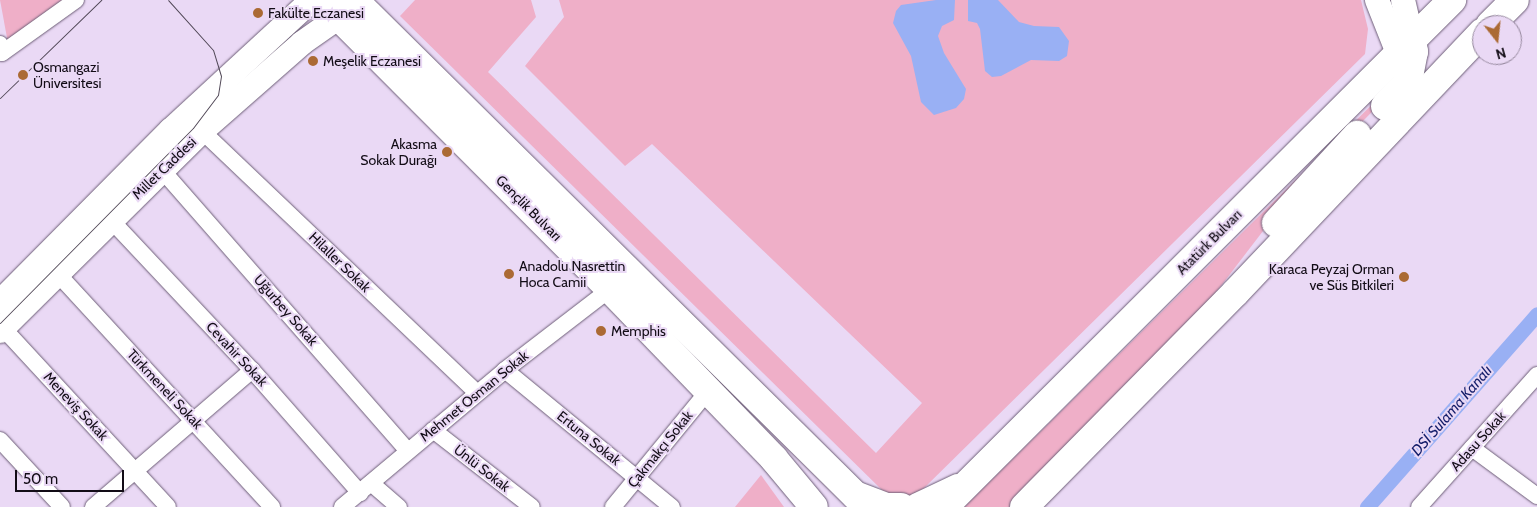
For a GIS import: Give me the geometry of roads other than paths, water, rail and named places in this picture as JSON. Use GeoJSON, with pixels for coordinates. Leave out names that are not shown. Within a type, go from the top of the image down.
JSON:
{"type":"FeatureCollection","features":[{"type":"Feature","properties":{"kind":"highway","name":"Atatürk Bulvarı"},"geometry":{"type":"LineString","coordinates":[[944,507],[1408,48],[1452,0]]}},
{"type":"Feature","properties":{"kind":"highway"},"geometry":{"type":"LineString","coordinates":[[1500,15],[1515,0]]}},
{"type":"Feature","properties":{"kind":"highway","name":"Gençlik Bulvarı"},"geometry":{"type":"LineString","coordinates":[[348,4],[610,289],[774,459],[814,507]]}},
{"type":"Feature","properties":{"kind":"highway","name":"Gençlik Bulvarı"},"geometry":{"type":"LineString","coordinates":[[348,4],[861,501]]}},
{"type":"Feature","properties":{"kind":"highway"},"geometry":{"type":"LineString","coordinates":[[1235,293],[1266,234],[1307,187],[1408,82],[1408,48],[1472,41]]}},
{"type":"Feature","properties":{"kind":"highway"},"geometry":{"type":"LineString","coordinates":[[1024,507],[1235,293],[1472,43]]}},
{"type":"Feature","properties":{"kind":"highway"},"geometry":{"type":"LineString","coordinates":[[774,459],[794,507]]}},
{"type":"Feature","properties":{"kind":"highway"},"geometry":{"type":"LineString","coordinates":[[918,507],[966,484]]}},
{"type":"Feature","properties":{"kind":"highway"},"geometry":{"type":"LineString","coordinates":[[861,501],[901,507]]}},
{"type":"Feature","properties":{"kind":"main road","name":"Millet Caddesi"},"geometry":{"type":"LineString","coordinates":[[0,302],[171,130],[312,0]]}},
{"type":"Feature","properties":{"kind":"main road"},"geometry":{"type":"LineString","coordinates":[[1377,0],[1408,48]]}},
{"type":"Feature","properties":{"kind":"main road"},"geometry":{"type":"LineString","coordinates":[[1403,0],[1408,48]]}},
{"type":"Feature","properties":{"kind":"main road","name":"Millet Caddesi"},"geometry":{"type":"LineString","coordinates":[[1,330],[110,219],[202,132],[348,4]]}},
{"type":"Feature","properties":{"kind":"street"},"geometry":{"type":"LineString","coordinates":[[1,50],[76,0]]}},
{"type":"Feature","properties":{"kind":"street","name":"Hilaller Sokak"},"geometry":{"type":"LineString","coordinates":[[202,132],[476,393]]}},
{"type":"Feature","properties":{"kind":"street","name":"Uğurbey Sokak"},"geometry":{"type":"LineString","coordinates":[[162,170],[408,450]]}},
{"type":"Feature","properties":{"kind":"street","name":"Cevahir Sokak"},"geometry":{"type":"LineString","coordinates":[[110,219],[365,488],[399,507]]}},
{"type":"Feature","properties":{"kind":"street","name":"Türkmeneli Sokak"},"geometry":{"type":"LineString","coordinates":[[57,273],[194,419],[272,507]]}},
{"type":"Feature","properties":{"kind":"street","name":"Mehmet Osman Sokak"},"geometry":{"type":"LineString","coordinates":[[342,507],[476,393],[610,289]]}},
{"type":"Feature","properties":{"kind":"street","name":"Meneviş Sokak"},"geometry":{"type":"LineString","coordinates":[[1,330],[168,507]]}},
{"type":"Feature","properties":{"kind":"street"},"geometry":{"type":"LineString","coordinates":[[93,507],[252,370]]}},
{"type":"Feature","properties":{"kind":"street","name":"Ertuna Sokak"},"geometry":{"type":"LineString","coordinates":[[505,370],[672,507]]}},
{"type":"Feature","properties":{"kind":"street","name":"Adasu Sokak"},"geometry":{"type":"LineString","coordinates":[[1419,507],[1537,375]]}},
{"type":"Feature","properties":{"kind":"street","name":"Çakmakçı Sokak"},"geometry":{"type":"LineString","coordinates":[[613,507],[708,391]]}},
{"type":"Feature","properties":{"kind":"street","name":"Ünlü Sokak"},"geometry":{"type":"LineString","coordinates":[[433,430],[532,507]]}},
{"type":"Feature","properties":{"kind":"street"},"geometry":{"type":"LineString","coordinates":[[0,440],[62,507]]}},
{"type":"Feature","properties":{"kind":"street"},"geometry":{"type":"LineString","coordinates":[[1472,448],[1537,496]]}},
{"type":"Feature","properties":{"kind":"water"},"geometry":{"type":"Polygon","coordinates":[[[936,0],[955,0],[954,20],[942,26],[938,36],[944,53],[966,89],[964,99],[956,108],[934,115],[921,102],[911,56],[893,23],[896,11],[901,5],[936,0]]]}},
{"type":"Feature","properties":{"kind":"water"},"geometry":{"type":"Polygon","coordinates":[[[968,0],[998,0],[1019,22],[1034,26],[1059,27],[1069,41],[1067,56],[1059,61],[1031,60],[1001,76],[992,77],[985,71],[980,29],[977,23],[968,21],[968,0]]]}},
{"type":"Feature","properties":{"kind":"waterway","name":"DSİ Sulama Kanalı"},"geometry":{"type":"LineString","coordinates":[[1367,507],[1537,314]]}},
{"type":"Feature","properties":{"kind":"tram line"},"geometry":{"type":"LineString","coordinates":[[0,98],[101,0]]}},
{"type":"Feature","properties":{"kind":"tram line"},"geometry":{"type":"LineString","coordinates":[[0,323],[193,128],[218,95],[221,76],[213,50],[168,0]]}},
{"type":"Feature","properties":{"kind":"place","name":"Fakülte Eczanesi"},"geometry":{"type":"Point","coordinates":[258,13]}},
{"type":"Feature","properties":{"kind":"place","name":"Meşelik Eczanesi"},"geometry":{"type":"Point","coordinates":[313,61]}},
{"type":"Feature","properties":{"kind":"place","name":"Osmangazi Üniversitesi"},"geometry":{"type":"Point","coordinates":[23,75]}},
{"type":"Feature","properties":{"kind":"place","name":"Akasma Sokak Durağı"},"geometry":{"type":"Point","coordinates":[447,152]}},
{"type":"Feature","properties":{"kind":"place","name":"Anadolu Nasrettin Hoca Camii"},"geometry":{"type":"Point","coordinates":[509,274]}},
{"type":"Feature","properties":{"kind":"place","name":"Karaca Peyzaj Orman ve Süs Bitkileri"},"geometry":{"type":"Point","coordinates":[1404,277]}},
{"type":"Feature","properties":{"kind":"place","name":"Memphis"},"geometry":{"type":"Point","coordinates":[601,331]}}]}
